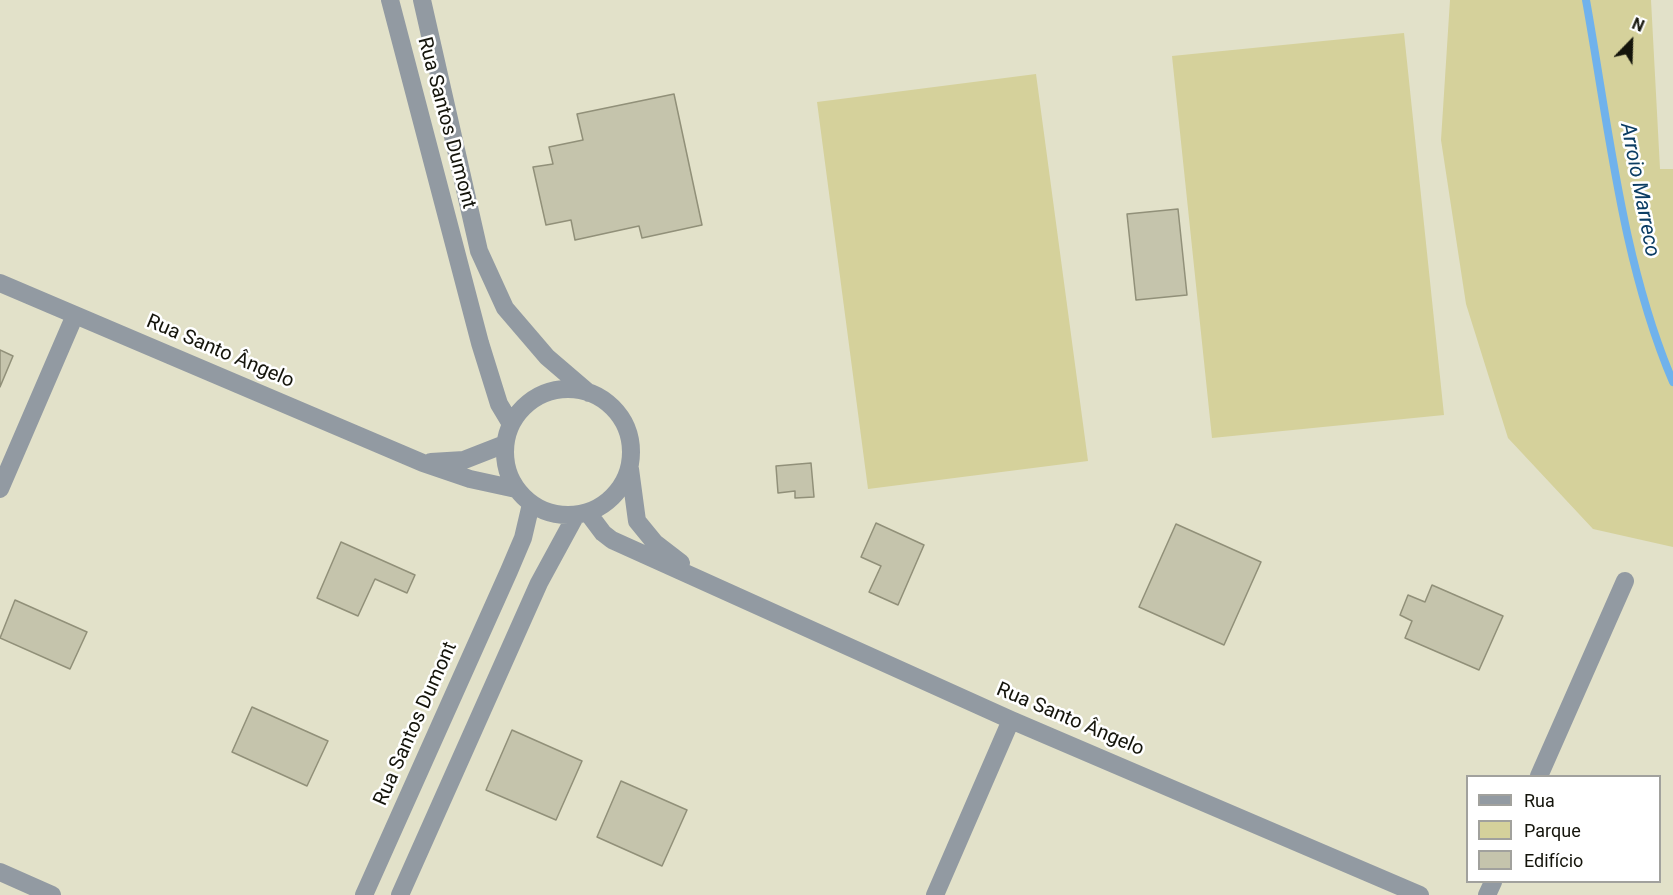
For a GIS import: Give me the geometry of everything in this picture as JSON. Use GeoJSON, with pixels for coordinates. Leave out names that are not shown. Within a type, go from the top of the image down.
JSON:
{"type":"FeatureCollection","features":[{"type":"Feature","properties":{"kind":"street","name":"Rua Santos Dumont"},"geometry":{"type":"LineString","coordinates":[[390,0],[480,344],[499,404],[511,424]]}},
{"type":"Feature","properties":{"kind":"street","name":"Rua Santos Dumont"},"geometry":{"type":"LineString","coordinates":[[422,0],[479,251],[505,308],[547,357],[589,393]]}},
{"type":"Feature","properties":{"kind":"street","name":"Rua Santo Ângelo"},"geometry":{"type":"LineString","coordinates":[[0,283],[423,463],[470,479],[516,489]]}},
{"type":"Feature","properties":{"kind":"street"},"geometry":{"type":"LineString","coordinates":[[0,489],[75,315]]}},
{"type":"Feature","properties":{"kind":"street"},"geometry":{"type":"LineString","coordinates":[[630,465],[622,485],[608,502],[582,514],[553,513],[531,504],[516,489],[505,459],[505,444],[511,424],[522,409],[544,394],[571,389],[589,393],[605,401],[618,414],[627,429],[631,447],[630,465],[637,521],[655,543],[704,581]]}},
{"type":"Feature","properties":{"kind":"street"},"geometry":{"type":"LineString","coordinates":[[423,463],[464,460],[505,444]]}},
{"type":"Feature","properties":{"kind":"street","name":"Rua Santos Dumont"},"geometry":{"type":"LineString","coordinates":[[364,895],[509,571],[523,538],[531,504]]}},
{"type":"Feature","properties":{"kind":"street"},"geometry":{"type":"LineString","coordinates":[[582,514],[612,540],[704,581]]}},
{"type":"Feature","properties":{"kind":"street"},"geometry":{"type":"LineString","coordinates":[[400,895],[539,583],[582,514]]}},
{"type":"Feature","properties":{"kind":"street","name":"Rua Santo Ângelo"},"geometry":{"type":"LineString","coordinates":[[704,581],[1011,720],[1420,895]]}},
{"type":"Feature","properties":{"kind":"street"},"geometry":{"type":"LineString","coordinates":[[1540,775],[1625,581]]}},
{"type":"Feature","properties":{"kind":"street"},"geometry":{"type":"LineString","coordinates":[[935,895],[1011,720]]}},
{"type":"Feature","properties":{"kind":"street"},"geometry":{"type":"LineString","coordinates":[[0,872],[52,895]]}},
{"type":"Feature","properties":{"kind":"green space"},"geometry":{"type":"Polygon","coordinates":[[[1450,0],[1651,0],[1660,169],[1673,169],[1673,547],[1593,529],[1508,438],[1466,304],[1441,140],[1450,0]]]}},
{"type":"Feature","properties":{"kind":"green space"},"geometry":{"type":"Polygon","coordinates":[[[1404,33],[1444,415],[1212,438],[1172,56],[1404,33]]]}},
{"type":"Feature","properties":{"kind":"green space"},"geometry":{"type":"Polygon","coordinates":[[[1036,74],[1088,461],[868,489],[817,102],[1036,74]]]}},
{"type":"Feature","properties":{"kind":"building"},"geometry":{"type":"Polygon","coordinates":[[[674,94],[702,225],[642,238],[639,226],[575,240],[571,220],[546,225],[533,167],[553,164],[549,147],[583,140],[577,114],[674,94]]]}},
{"type":"Feature","properties":{"kind":"building"},"geometry":{"type":"Polygon","coordinates":[[[1178,209],[1187,295],[1136,300],[1127,214],[1178,209]]]}},
{"type":"Feature","properties":{"kind":"building"},"geometry":{"type":"Polygon","coordinates":[[[0,350],[13,356],[0,387],[0,350]]]}},
{"type":"Feature","properties":{"kind":"building"},"geometry":{"type":"Polygon","coordinates":[[[811,463],[814,497],[795,498],[795,491],[778,493],[776,466],[811,463]]]}},
{"type":"Feature","properties":{"kind":"building"},"geometry":{"type":"Polygon","coordinates":[[[876,523],[924,545],[898,605],[869,592],[881,566],[861,557],[876,523]]]}},
{"type":"Feature","properties":{"kind":"building"},"geometry":{"type":"Polygon","coordinates":[[[1176,524],[1261,562],[1224,645],[1139,607],[1176,524]]]}},
{"type":"Feature","properties":{"kind":"building"},"geometry":{"type":"Polygon","coordinates":[[[341,542],[415,575],[407,593],[375,579],[358,616],[317,598],[341,542]]]}},
{"type":"Feature","properties":{"kind":"building"},"geometry":{"type":"Polygon","coordinates":[[[1432,585],[1503,616],[1479,670],[1405,638],[1412,621],[1400,615],[1408,595],[1425,602],[1432,585]]]}},
{"type":"Feature","properties":{"kind":"building"},"geometry":{"type":"Polygon","coordinates":[[[15,600],[87,632],[70,669],[0,638],[15,600]]]}},
{"type":"Feature","properties":{"kind":"building"},"geometry":{"type":"Polygon","coordinates":[[[252,707],[328,741],[307,786],[232,752],[252,707]]]}},
{"type":"Feature","properties":{"kind":"building"},"geometry":{"type":"Polygon","coordinates":[[[512,730],[582,761],[556,820],[486,790],[512,730]]]}},
{"type":"Feature","properties":{"kind":"building"},"geometry":{"type":"Polygon","coordinates":[[[621,781],[687,810],[662,866],[597,837],[621,781]]]}},
{"type":"Feature","properties":{"kind":"waterway","name":"Arroio Marreco"},"geometry":{"type":"LineString","coordinates":[[1586,0],[1629,242],[1641,290],[1673,382]]}}]}
